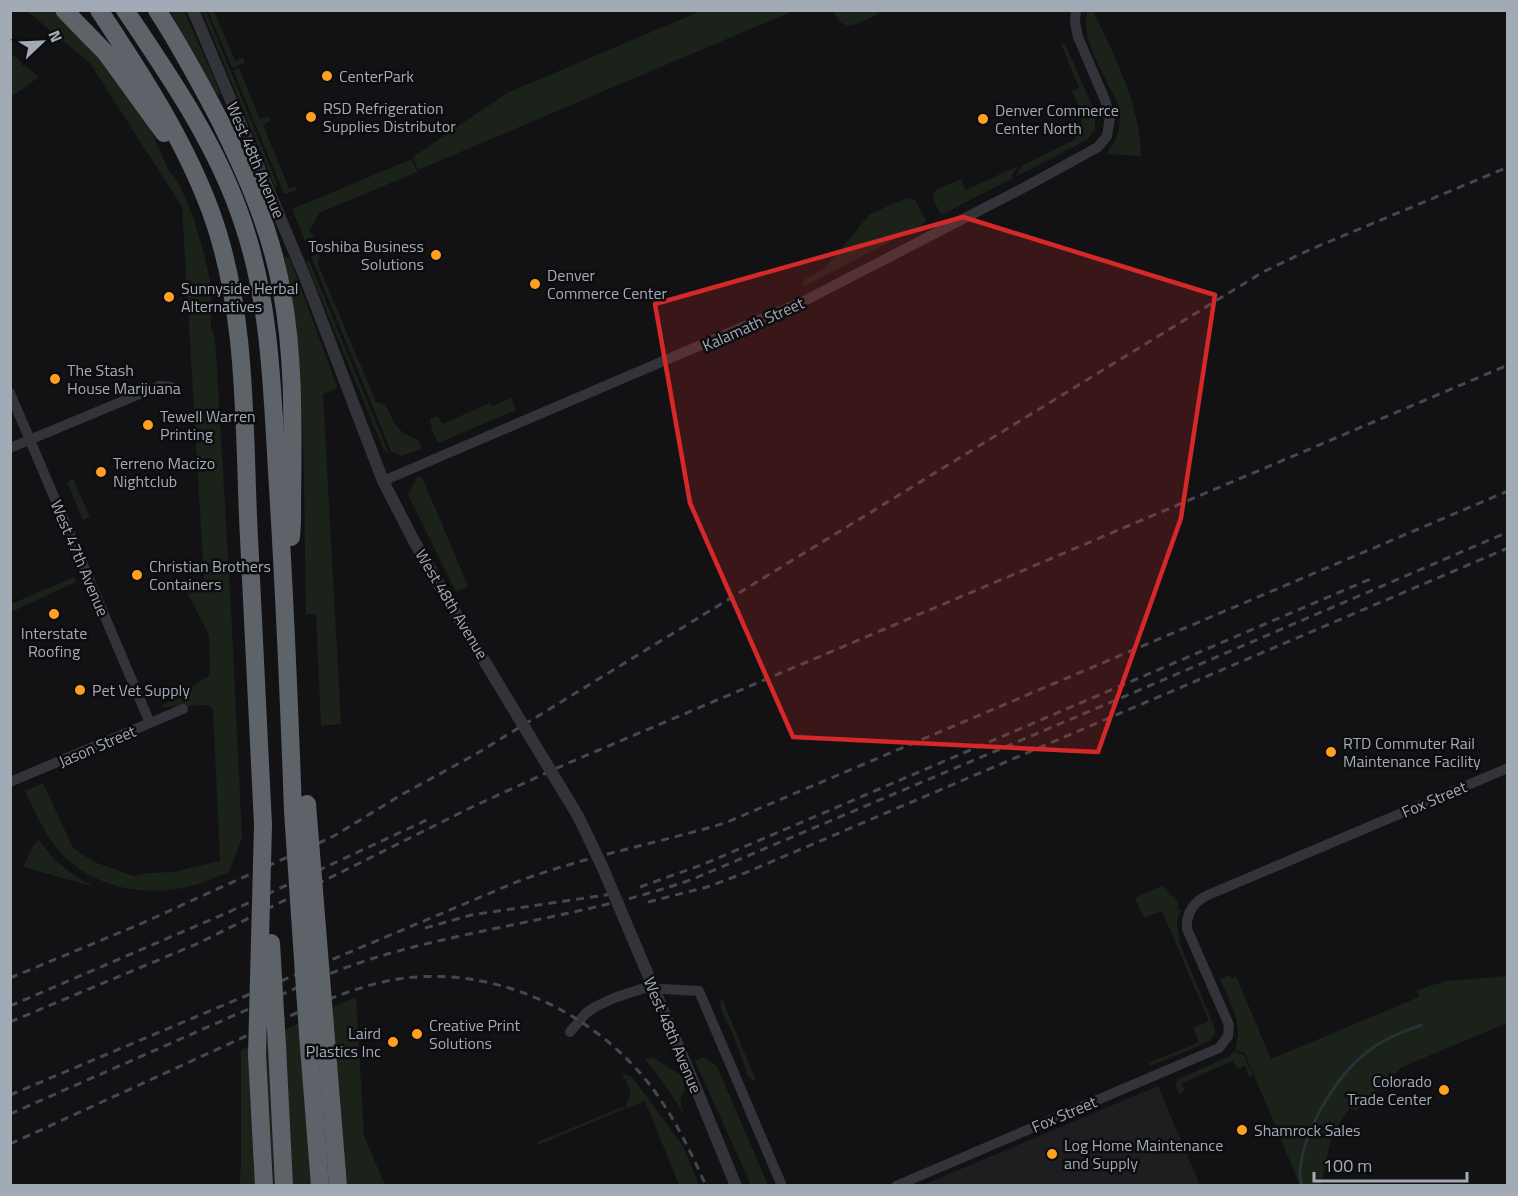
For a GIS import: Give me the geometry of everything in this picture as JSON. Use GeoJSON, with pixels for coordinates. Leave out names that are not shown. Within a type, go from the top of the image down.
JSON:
{"type":"FeatureCollection","features":[{"type":"Feature","properties":{"kind":"highway"},"geometry":{"type":"LineString","coordinates":[[64,10],[90,35],[123,75],[169,141],[211,212]]}},
{"type":"Feature","properties":{"kind":"highway"},"geometry":{"type":"LineString","coordinates":[[99,10],[167,116],[188,159],[211,212],[236,316],[243,389],[263,825],[284,1185]]}},
{"type":"Feature","properties":{"kind":"highway"},"geometry":{"type":"LineString","coordinates":[[125,10],[201,128],[225,177],[249,244],[262,302],[270,360],[285,589],[290,714],[300,807],[316,1030],[319,1185]]}},
{"type":"Feature","properties":{"kind":"highway"},"geometry":{"type":"LineString","coordinates":[[158,10],[187,59],[232,146],[259,208],[276,264],[286,326],[292,429],[292,523],[285,589]]}},
{"type":"Feature","properties":{"kind":"highway"},"geometry":{"type":"LineString","coordinates":[[263,825],[257,1054],[264,1185]]}},
{"type":"Feature","properties":{"kind":"highway"},"geometry":{"type":"LineString","coordinates":[[316,1030],[338,1185]]}},
{"type":"Feature","properties":{"kind":"street","name":"West 48th Avenue"},"geometry":{"type":"LineString","coordinates":[[193,10],[307,282],[383,481],[453,609],[578,816],[602,866],[736,1185]]}},
{"type":"Feature","properties":{"kind":"street","name":"Kalamath Street"},"geometry":{"type":"LineString","coordinates":[[383,481],[706,345],[806,300],[1098,147],[1107,136],[1110,123],[1109,109],[1078,37],[1076,13]]}},
{"type":"Feature","properties":{"kind":"street"},"geometry":{"type":"LineString","coordinates":[[10,448],[159,386],[171,387]]}},
{"type":"Feature","properties":{"kind":"street","name":"West 47th Avenue"},"geometry":{"type":"LineString","coordinates":[[10,393],[150,723]]}},
{"type":"Feature","properties":{"kind":"street","name":"Jason Street"},"geometry":{"type":"LineString","coordinates":[[10,782],[183,709]]}},
{"type":"Feature","properties":{"kind":"street","name":"Fox Street"},"geometry":{"type":"LineString","coordinates":[[896,1185],[1219,1048],[1228,1036],[1229,1025],[1187,929],[1188,914],[1196,902],[1508,768]]}},
{"type":"Feature","properties":{"kind":"street"},"geometry":{"type":"LineString","coordinates":[[570,1032],[586,1013],[595,1007],[644,988],[699,992],[782,1185]]}},
{"type":"Feature","properties":{"kind":"highlighted area"},"geometry":{"type":"Polygon","coordinates":[[[963,217],[1215,295],[1181,518],[1098,752],[793,737],[690,503],[655,304],[963,217]]]}},
{"type":"Feature","properties":{"kind":"shaded area"},"geometry":{"type":"Polygon","coordinates":[[[51,10],[90,45],[145,118],[169,171],[183,192],[189,207],[200,239],[210,281],[211,328],[216,352],[231,609],[242,838],[229,872],[199,884],[177,889],[158,891],[120,887],[84,872],[56,847],[25,791],[43,783],[73,848],[94,862],[134,876],[173,872],[220,861],[213,709],[208,705],[160,707],[210,675],[209,635],[187,592],[204,579],[182,207],[90,63],[27,11],[51,10]]]}},
{"type":"Feature","properties":{"kind":"shaded area"},"geometry":{"type":"Polygon","coordinates":[[[882,10],[866,20],[850,25],[841,23],[834,11],[882,10]]]}},
{"type":"Feature","properties":{"kind":"shaded area"},"geometry":{"type":"Polygon","coordinates":[[[170,11],[184,11],[221,94],[217,96],[170,11]]]}},
{"type":"Feature","properties":{"kind":"shaded area"},"geometry":{"type":"Polygon","coordinates":[[[202,11],[206,11],[278,186],[275,187],[202,11]]]}},
{"type":"Feature","properties":{"kind":"shaded area"},"geometry":{"type":"Polygon","coordinates":[[[208,11],[214,11],[235,61],[243,58],[245,63],[232,68],[208,11]]]}},
{"type":"Feature","properties":{"kind":"shaded area"},"geometry":{"type":"Polygon","coordinates":[[[701,11],[793,11],[418,170],[413,157],[507,93],[701,11]]]}},
{"type":"Feature","properties":{"kind":"shaded area"},"geometry":{"type":"Polygon","coordinates":[[[1088,11],[1093,11],[1125,81],[1136,119],[1141,156],[1106,154],[1117,137],[1119,111],[1118,104],[1090,44],[1086,20],[1088,11]]]}},
{"type":"Feature","properties":{"kind":"shaded area"},"geometry":{"type":"Polygon","coordinates":[[[1061,43],[1065,44],[1095,112],[1095,129],[1087,140],[1015,177],[1023,165],[1076,139],[1074,133],[1081,128],[1082,114],[1072,91],[1079,88],[1061,43]]]}},
{"type":"Feature","properties":{"kind":"shaded area"},"geometry":{"type":"Polygon","coordinates":[[[10,53],[39,77],[11,97],[10,97],[10,53]]]}},
{"type":"Feature","properties":{"kind":"shaded area"},"geometry":{"type":"Polygon","coordinates":[[[239,68],[260,119],[268,116],[270,121],[263,125],[289,188],[297,186],[295,191],[284,194],[233,70],[239,68]]]}},
{"type":"Feature","properties":{"kind":"shaded area"},"geometry":{"type":"Polygon","coordinates":[[[412,159],[417,172],[319,213],[309,232],[315,236],[305,241],[292,209],[412,159]]]}},
{"type":"Feature","properties":{"kind":"shaded area"},"geometry":{"type":"Polygon","coordinates":[[[1018,166],[1012,175],[1013,178],[941,215],[933,199],[936,190],[961,179],[966,190],[1018,166]]]}},
{"type":"Feature","properties":{"kind":"shaded area"},"geometry":{"type":"Polygon","coordinates":[[[907,198],[915,200],[926,221],[922,225],[803,287],[804,280],[825,268],[870,214],[907,198]]]}},
{"type":"Feature","properties":{"kind":"shaded area"},"geometry":{"type":"Polygon","coordinates":[[[320,253],[318,264],[376,402],[386,405],[397,427],[418,440],[422,449],[401,456],[391,451],[311,257],[320,253]]]}},
{"type":"Feature","properties":{"kind":"shaded area"},"geometry":{"type":"Polygon","coordinates":[[[284,256],[290,259],[337,386],[323,394],[341,724],[321,726],[316,614],[306,614],[301,389],[292,300],[284,256]]]}},
{"type":"Feature","properties":{"kind":"shaded area"},"geometry":{"type":"Polygon","coordinates":[[[308,258],[389,454],[383,448],[307,264],[308,258]]]}},
{"type":"Feature","properties":{"kind":"shaded area"},"geometry":{"type":"Polygon","coordinates":[[[511,398],[516,410],[438,443],[430,419],[438,416],[442,424],[490,403],[492,406],[511,398]]]}},
{"type":"Feature","properties":{"kind":"shaded area"},"geometry":{"type":"Polygon","coordinates":[[[422,477],[468,586],[456,592],[409,497],[408,493],[415,478],[422,477]]]}},
{"type":"Feature","properties":{"kind":"shaded area"},"geometry":{"type":"Polygon","coordinates":[[[73,479],[90,517],[83,520],[67,482],[73,479]]]}},
{"type":"Feature","properties":{"kind":"shaded area"},"geometry":{"type":"Polygon","coordinates":[[[74,577],[76,582],[11,612],[11,604],[74,577]]]}},
{"type":"Feature","properties":{"kind":"shaded area"},"geometry":{"type":"Polygon","coordinates":[[[39,840],[64,868],[95,887],[23,867],[34,844],[39,840]]]}},
{"type":"Feature","properties":{"kind":"shaded area"},"geometry":{"type":"Polygon","coordinates":[[[1162,886],[1179,903],[1177,908],[1181,910],[1177,921],[1180,938],[1178,939],[1215,1033],[1210,1041],[1150,1066],[1149,1063],[1199,1042],[1193,1028],[1209,1021],[1162,911],[1144,918],[1135,898],[1162,886]]]}},
{"type":"Feature","properties":{"kind":"shaded area"},"geometry":{"type":"Polygon","coordinates":[[[1230,975],[1232,978],[1236,976],[1271,1059],[1419,997],[1417,990],[1446,981],[1507,976],[1507,1023],[1402,1067],[1356,1111],[1350,1108],[1332,1134],[1321,1185],[1300,1185],[1245,1054],[1235,1050],[1237,1022],[1220,979],[1230,975]]]}},
{"type":"Feature","properties":{"kind":"shaded area"},"geometry":{"type":"Polygon","coordinates":[[[356,997],[364,1136],[385,1185],[239,1186],[241,1050],[356,997]]]}},
{"type":"Feature","properties":{"kind":"shaded area"},"geometry":{"type":"Polygon","coordinates":[[[722,998],[756,1081],[749,1078],[730,1027],[723,1017],[722,998]]]}},
{"type":"Feature","properties":{"kind":"shaded area"},"geometry":{"type":"Polygon","coordinates":[[[1234,1051],[1244,1055],[1253,1075],[1249,1077],[1245,1066],[1237,1069],[1233,1061],[1182,1083],[1185,1091],[1179,1094],[1175,1084],[1178,1079],[1230,1056],[1234,1051]]]}},
{"type":"Feature","properties":{"kind":"shaded area"},"geometry":{"type":"Polygon","coordinates":[[[652,1057],[682,1076],[685,1090],[681,1096],[681,1102],[684,1115],[645,1059],[652,1057]]]}},
{"type":"Feature","properties":{"kind":"shaded area"},"geometry":{"type":"Polygon","coordinates":[[[704,1057],[717,1066],[768,1185],[751,1185],[695,1061],[704,1057]]]}},
{"type":"Feature","properties":{"kind":"shaded area"},"geometry":{"type":"Polygon","coordinates":[[[622,1073],[632,1077],[683,1146],[699,1185],[679,1185],[645,1101],[625,1109],[631,1092],[622,1073]]]}},
{"type":"Feature","properties":{"kind":"shaded area"},"geometry":{"type":"Polygon","coordinates":[[[1158,1086],[1200,1185],[923,1185],[1158,1086]]]}},
{"type":"Feature","properties":{"kind":"shaded area"},"geometry":{"type":"Polygon","coordinates":[[[623,1107],[624,1109],[538,1145],[537,1142],[623,1107]]]}},
{"type":"Feature","properties":{"kind":"waterway"},"geometry":{"type":"LineString","coordinates":[[1301,1186],[1302,1156],[1307,1139],[1323,1106],[1343,1076],[1373,1047],[1421,1025]]}},
{"type":"Feature","properties":{"kind":"railway"},"geometry":{"type":"LineString","coordinates":[[10,978],[138,925],[334,836],[401,795],[476,754],[1263,272],[1309,250],[1508,167]]}},
{"type":"Feature","properties":{"kind":"railway"},"geometry":{"type":"LineString","coordinates":[[10,1022],[199,943],[472,807],[566,764],[1508,365]]}},
{"type":"Feature","properties":{"kind":"railway"},"geometry":{"type":"LineString","coordinates":[[10,1095],[514,883],[592,858],[725,823],[1508,491]]}},
{"type":"Feature","properties":{"kind":"railway"},"geometry":{"type":"LineString","coordinates":[[10,1114],[358,963],[429,943],[619,901],[693,879],[1508,532]]}},
{"type":"Feature","properties":{"kind":"railway"},"geometry":{"type":"LineString","coordinates":[[648,902],[707,887],[745,873],[1508,548]]}},
{"type":"Feature","properties":{"kind":"railway"},"geometry":{"type":"LineString","coordinates":[[640,887],[704,864],[1375,577]]}},
{"type":"Feature","properties":{"kind":"railway"},"geometry":{"type":"LineString","coordinates":[[10,1006],[231,911],[429,819]]}},
{"type":"Feature","properties":{"kind":"railway"},"geometry":{"type":"LineString","coordinates":[[425,928],[471,915],[619,893]]}},
{"type":"Feature","properties":{"kind":"railway"},"geometry":{"type":"LineString","coordinates":[[10,1144],[314,1005],[382,982],[406,978],[441,977],[476,980],[544,1001],[575,1018],[604,1038],[630,1062],[661,1100],[682,1136],[706,1186]]}},
{"type":"Feature","properties":{"kind":"place","name":"CenterPark"},"geometry":{"type":"Point","coordinates":[327,76]}},
{"type":"Feature","properties":{"kind":"place","name":"RSD Refrigeration Supplies Distributor"},"geometry":{"type":"Point","coordinates":[311,117]}},
{"type":"Feature","properties":{"kind":"place","name":"Denver Commerce Center North"},"geometry":{"type":"Point","coordinates":[983,119]}},
{"type":"Feature","properties":{"kind":"place","name":"Toshiba Business Solutions"},"geometry":{"type":"Point","coordinates":[436,255]}},
{"type":"Feature","properties":{"kind":"place","name":"Denver Commerce Center"},"geometry":{"type":"Point","coordinates":[535,284]}},
{"type":"Feature","properties":{"kind":"place","name":"Sunnyside Herbal Alternatives"},"geometry":{"type":"Point","coordinates":[169,297]}},
{"type":"Feature","properties":{"kind":"place","name":"The Stash House Marijuana"},"geometry":{"type":"Point","coordinates":[55,379]}},
{"type":"Feature","properties":{"kind":"place","name":"Tewell Warren Printing"},"geometry":{"type":"Point","coordinates":[148,425]}},
{"type":"Feature","properties":{"kind":"place","name":"Terreno Macizo Nightclub"},"geometry":{"type":"Point","coordinates":[101,472]}},
{"type":"Feature","properties":{"kind":"place","name":"Christian Brothers Containers"},"geometry":{"type":"Point","coordinates":[137,575]}},
{"type":"Feature","properties":{"kind":"place","name":"Interstate Roofing"},"geometry":{"type":"Point","coordinates":[54,614]}},
{"type":"Feature","properties":{"kind":"place","name":"Pet Vet Supply"},"geometry":{"type":"Point","coordinates":[80,690]}},
{"type":"Feature","properties":{"kind":"place","name":"RTD Commuter Rail Maintenance Facility"},"geometry":{"type":"Point","coordinates":[1331,752]}},
{"type":"Feature","properties":{"kind":"place","name":"Creative Print Solutions"},"geometry":{"type":"Point","coordinates":[417,1034]}},
{"type":"Feature","properties":{"kind":"place","name":"Laird Plastics Inc"},"geometry":{"type":"Point","coordinates":[393,1042]}},
{"type":"Feature","properties":{"kind":"place","name":"Colorado Trade Center"},"geometry":{"type":"Point","coordinates":[1444,1090]}},
{"type":"Feature","properties":{"kind":"place","name":"Shamrock Sales"},"geometry":{"type":"Point","coordinates":[1242,1130]}},
{"type":"Feature","properties":{"kind":"place","name":"Log Home Maintenance and Supply"},"geometry":{"type":"Point","coordinates":[1052,1154]}}]}
